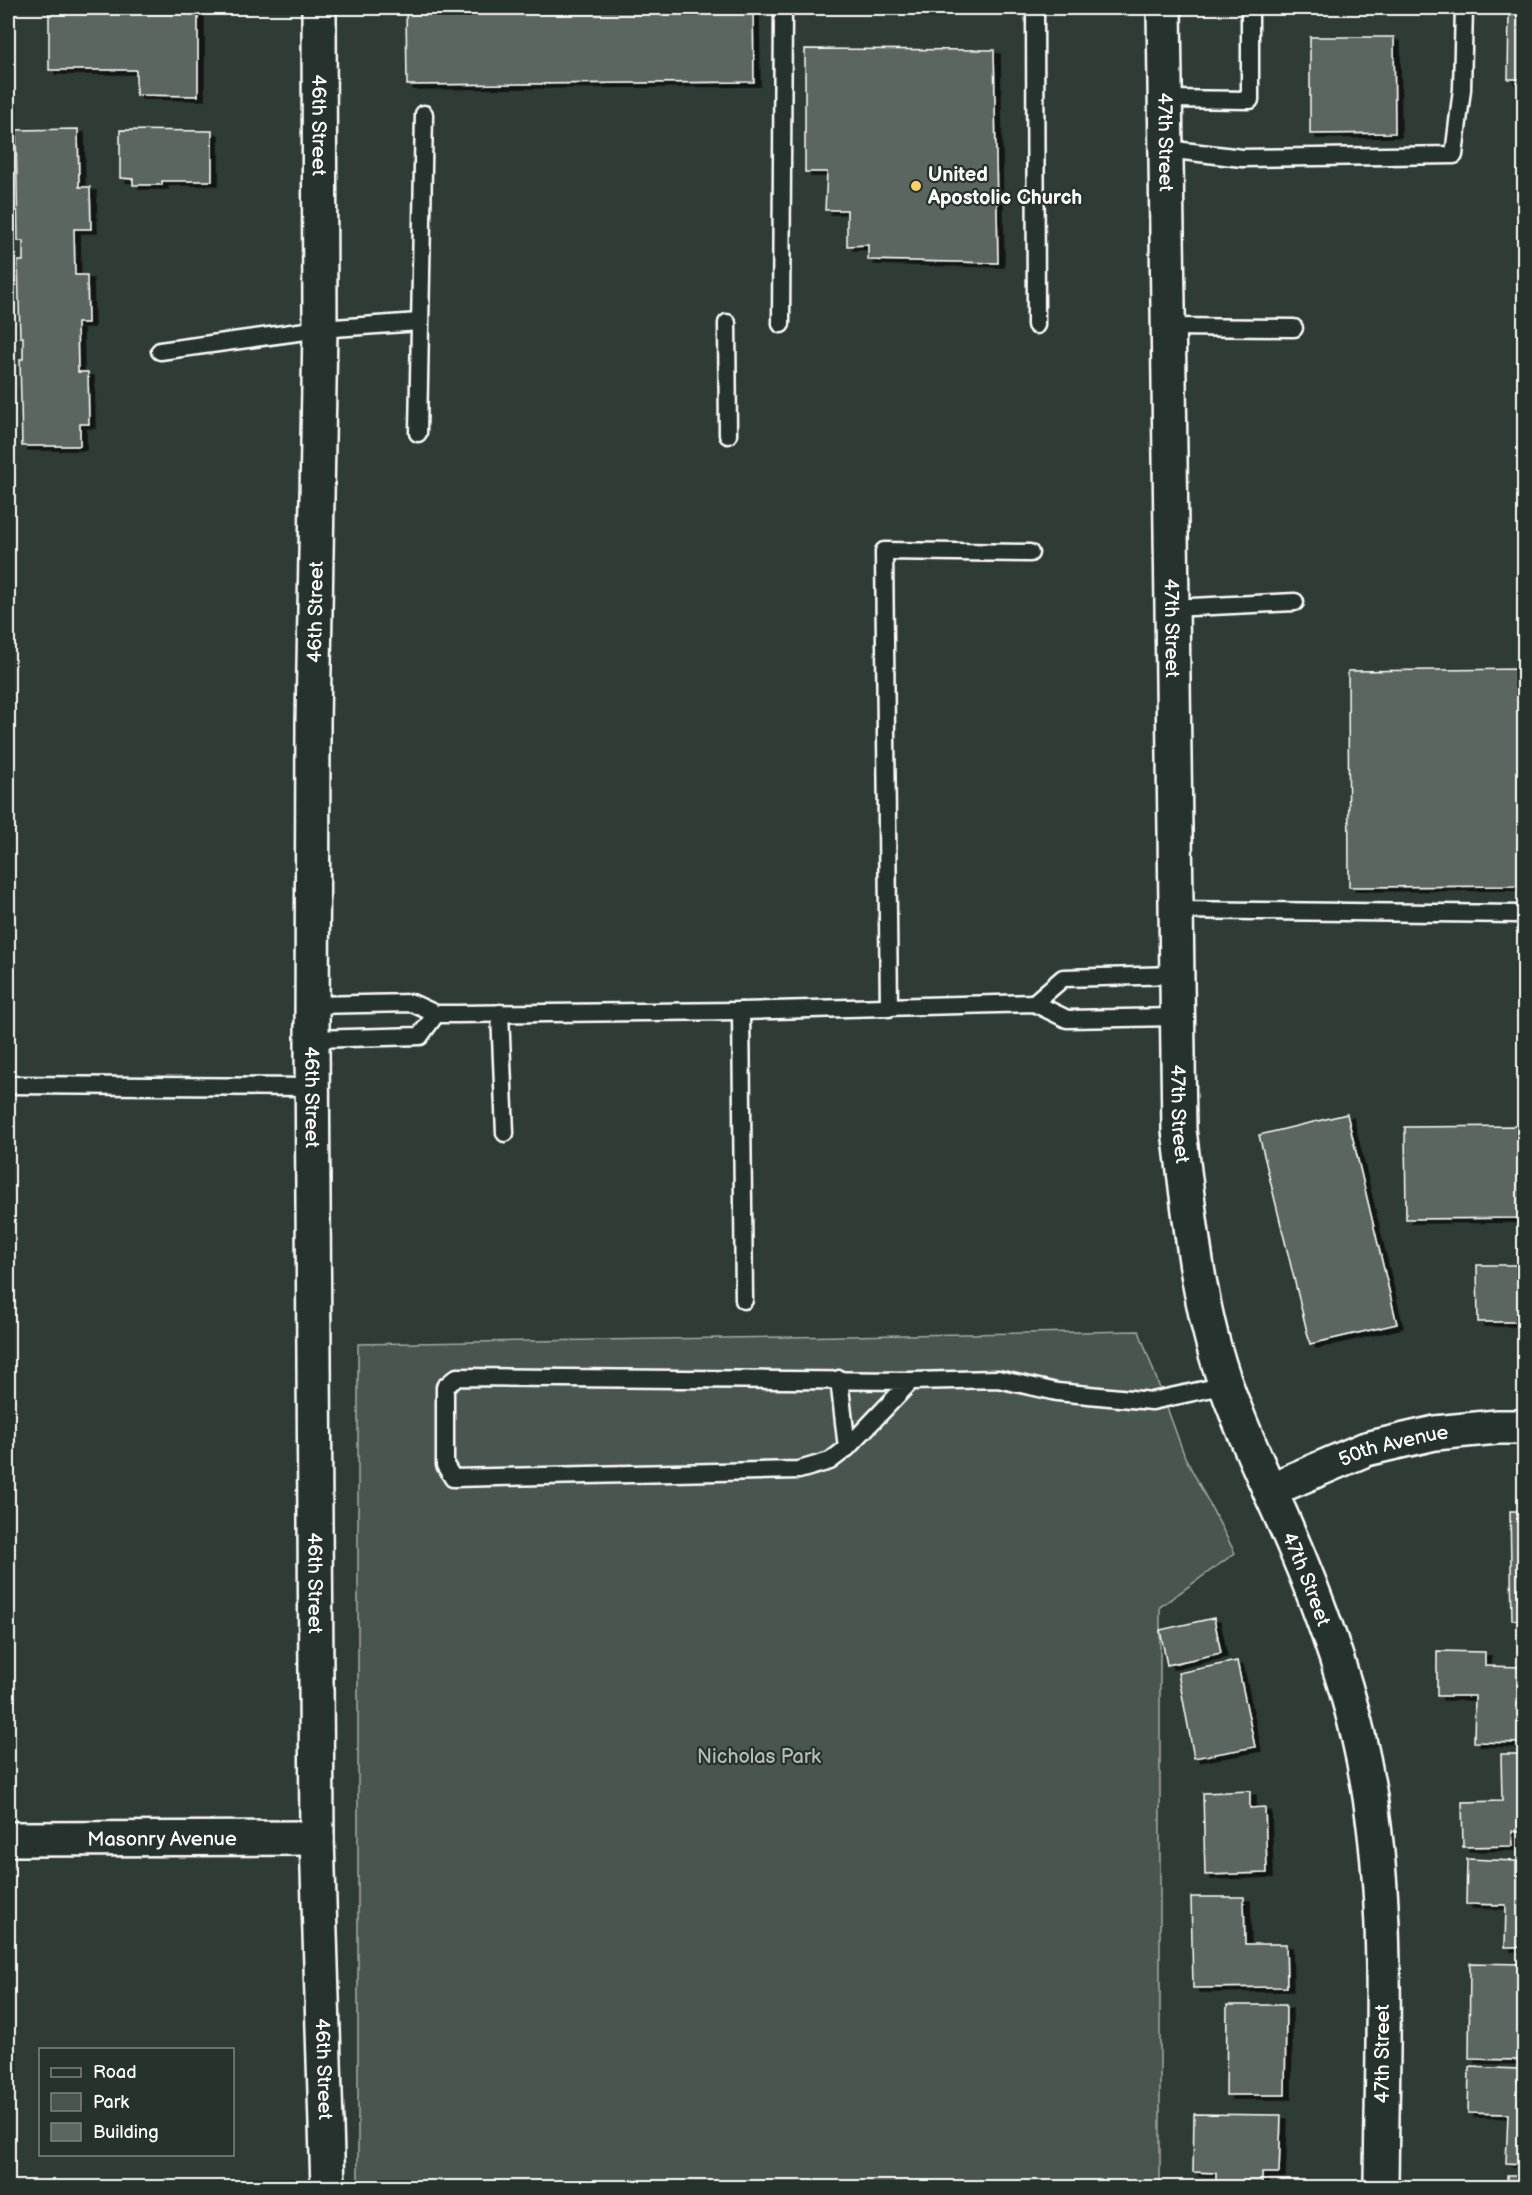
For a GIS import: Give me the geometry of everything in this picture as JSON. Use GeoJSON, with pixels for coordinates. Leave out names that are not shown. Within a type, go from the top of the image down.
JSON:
{"type":"FeatureCollection","features":[{"type":"Feature","properties":{"kind":"street","name":"46th Street"},"geometry":{"type":"LineString","coordinates":[[319,8],[320,329],[313,723],[312,1039],[317,1838],[328,2187]]}},
{"type":"Feature","properties":{"kind":"street","name":"47th Street"},"geometry":{"type":"LineString","coordinates":[[1164,8],[1179,1130],[1202,1298],[1226,1385],[1251,1452],[1270,1490],[1313,1594],[1346,1689],[1359,1737],[1375,1836],[1383,1937],[1381,2187]]}},
{"type":"Feature","properties":{"kind":"street","name":"50th Avenue"},"geometry":{"type":"LineString","coordinates":[[1270,1490],[1366,1449],[1435,1433],[1497,1427],[1524,1427]]}},
{"type":"Feature","properties":{"kind":"street","name":"Masonry Avenue"},"geometry":{"type":"LineString","coordinates":[[8,1839],[317,1838]]}},
{"type":"Feature","properties":{"kind":"lane"},"geometry":{"type":"LineString","coordinates":[[781,324],[783,8]]}},
{"type":"Feature","properties":{"kind":"lane"},"geometry":{"type":"LineString","coordinates":[[1035,8],[1036,325]]}},
{"type":"Feature","properties":{"kind":"lane"},"geometry":{"type":"LineString","coordinates":[[1166,99],[1250,100],[1250,8]]}},
{"type":"Feature","properties":{"kind":"lane"},"geometry":{"type":"LineString","coordinates":[[1166,149],[1242,158],[1454,155],[1461,89],[1464,8]]}},
{"type":"Feature","properties":{"kind":"lane"},"geometry":{"type":"LineString","coordinates":[[418,433],[424,114]]}},
{"type":"Feature","properties":{"kind":"lane"},"geometry":{"type":"LineString","coordinates":[[160,351],[320,329],[419,322]]}},
{"type":"Feature","properties":{"kind":"lane"},"geometry":{"type":"LineString","coordinates":[[727,323],[728,435]]}},
{"type":"Feature","properties":{"kind":"lane"},"geometry":{"type":"LineString","coordinates":[[1168,327],[1294,328]]}},
{"type":"Feature","properties":{"kind":"lane"},"geometry":{"type":"LineString","coordinates":[[889,1008],[884,551],[1030,553]]}},
{"type":"Feature","properties":{"kind":"lane"},"geometry":{"type":"LineString","coordinates":[[1171,608],[1295,602]]}},
{"type":"Feature","properties":{"kind":"lane"},"geometry":{"type":"LineString","coordinates":[[1176,910],[1520,914]]}},
{"type":"Feature","properties":{"kind":"lane"},"geometry":{"type":"LineString","coordinates":[[1034,1003],[1063,978],[1177,975]]}},
{"type":"Feature","properties":{"kind":"lane"},"geometry":{"type":"LineString","coordinates":[[312,1005],[412,1003],[436,1014],[741,1011],[1034,1003],[1067,1019],[1177,1017]]}},
{"type":"Feature","properties":{"kind":"lane"},"geometry":{"type":"LineString","coordinates":[[741,1011],[744,1300]]}},
{"type":"Feature","properties":{"kind":"lane"},"geometry":{"type":"LineString","coordinates":[[500,1013],[505,1133]]}},
{"type":"Feature","properties":{"kind":"lane"},"geometry":{"type":"LineString","coordinates":[[312,1039],[420,1036],[436,1014]]}},
{"type":"Feature","properties":{"kind":"lane"},"geometry":{"type":"LineString","coordinates":[[8,1085],[313,1087]]}},
{"type":"Feature","properties":{"kind":"lane"},"geometry":{"type":"LineString","coordinates":[[911,1381],[847,1448],[830,1461],[800,1470],[453,1478],[445,1465],[445,1387],[458,1377],[911,1381],[998,1379],[1057,1392],[1152,1401],[1226,1385]]}},
{"type":"Feature","properties":{"kind":"lane"},"geometry":{"type":"LineString","coordinates":[[839,1379],[847,1448]]}},
{"type":"Feature","properties":{"kind":"green space","name":"Nicholas Park"},"geometry":{"type":"Polygon","coordinates":[[[1139,1331],[1185,1457],[1235,1553],[1160,1607],[1160,2187],[358,2187],[358,1344],[1139,1331]]]}},
{"type":"Feature","properties":{"kind":"building"},"geometry":{"type":"Polygon","coordinates":[[[406,8],[753,8],[754,82],[407,85],[406,8]]]}},
{"type":"Feature","properties":{"kind":"building"},"geometry":{"type":"Polygon","coordinates":[[[1509,8],[1524,8],[1524,79],[1508,79],[1509,8]]]}},
{"type":"Feature","properties":{"kind":"building"},"geometry":{"type":"Polygon","coordinates":[[[49,10],[198,11],[198,96],[136,95],[136,70],[49,70],[49,10]]]}},
{"type":"Feature","properties":{"kind":"building"},"geometry":{"type":"Polygon","coordinates":[[[1310,37],[1394,37],[1395,133],[1310,134],[1310,37]]]}},
{"type":"Feature","properties":{"kind":"building"},"geometry":{"type":"Polygon","coordinates":[[[805,49],[994,50],[998,263],[868,260],[868,245],[847,246],[847,210],[825,210],[827,172],[805,172],[805,49]]]}},
{"type":"Feature","properties":{"kind":"building"},"geometry":{"type":"Polygon","coordinates":[[[78,129],[79,187],[90,187],[91,229],[74,229],[75,275],[87,275],[88,323],[77,323],[78,372],[88,372],[89,424],[80,424],[80,446],[22,446],[20,359],[23,359],[23,337],[20,337],[18,261],[23,261],[23,241],[18,241],[16,130],[78,129]]]}},
{"type":"Feature","properties":{"kind":"building"},"geometry":{"type":"Polygon","coordinates":[[[120,130],[212,131],[212,181],[162,181],[162,185],[133,185],[133,179],[120,178],[120,130]]]}},
{"type":"Feature","properties":{"kind":"building"},"geometry":{"type":"Polygon","coordinates":[[[1524,669],[1524,886],[1349,887],[1348,671],[1524,669]]]}},
{"type":"Feature","properties":{"kind":"building"},"geometry":{"type":"Polygon","coordinates":[[[1347,1114],[1397,1324],[1310,1344],[1259,1135],[1347,1114]]]}},
{"type":"Feature","properties":{"kind":"building"},"geometry":{"type":"Polygon","coordinates":[[[1524,1126],[1524,1218],[1406,1219],[1405,1127],[1524,1126]]]}},
{"type":"Feature","properties":{"kind":"building"},"geometry":{"type":"Polygon","coordinates":[[[1477,1265],[1524,1265],[1524,1322],[1478,1322],[1477,1265]]]}},
{"type":"Feature","properties":{"kind":"building"},"geometry":{"type":"Polygon","coordinates":[[[1510,1511],[1524,1511],[1524,1619],[1512,1620],[1510,1511]]]}},
{"type":"Feature","properties":{"kind":"building"},"geometry":{"type":"Polygon","coordinates":[[[1214,1618],[1221,1653],[1167,1665],[1160,1630],[1214,1618]]]}},
{"type":"Feature","properties":{"kind":"building"},"geometry":{"type":"Polygon","coordinates":[[[1437,1651],[1485,1652],[1485,1666],[1524,1667],[1524,1743],[1474,1742],[1475,1696],[1437,1696],[1437,1651]]]}},
{"type":"Feature","properties":{"kind":"building"},"geometry":{"type":"Polygon","coordinates":[[[1237,1661],[1255,1747],[1194,1758],[1178,1673],[1237,1661]]]}},
{"type":"Feature","properties":{"kind":"building"},"geometry":{"type":"Polygon","coordinates":[[[1501,1754],[1524,1754],[1524,1831],[1512,1831],[1513,1846],[1463,1847],[1462,1802],[1502,1801],[1501,1754]]]}},
{"type":"Feature","properties":{"kind":"building"},"geometry":{"type":"Polygon","coordinates":[[[1250,1791],[1250,1808],[1265,1807],[1267,1873],[1205,1875],[1203,1793],[1250,1791]]]}},
{"type":"Feature","properties":{"kind":"building"},"geometry":{"type":"Polygon","coordinates":[[[1467,1859],[1516,1861],[1516,1876],[1524,1876],[1524,1947],[1505,1947],[1506,1905],[1466,1904],[1467,1859]]]}},
{"type":"Feature","properties":{"kind":"building"},"geometry":{"type":"Polygon","coordinates":[[[1191,1897],[1244,1897],[1245,1944],[1286,1944],[1287,1987],[1193,1988],[1191,1897]]]}},
{"type":"Feature","properties":{"kind":"building"},"geometry":{"type":"Polygon","coordinates":[[[1470,1963],[1524,1964],[1524,2045],[1520,2045],[1520,2060],[1469,2059],[1470,1963]]]}},
{"type":"Feature","properties":{"kind":"building"},"geometry":{"type":"Polygon","coordinates":[[[1227,2005],[1286,2005],[1285,2095],[1226,2095],[1227,2005]]]}},
{"type":"Feature","properties":{"kind":"building"},"geometry":{"type":"Polygon","coordinates":[[[1469,2067],[1519,2069],[1518,2082],[1524,2082],[1524,2164],[1506,2163],[1508,2114],[1468,2113],[1469,2067]]]}},
{"type":"Feature","properties":{"kind":"building"},"geometry":{"type":"Polygon","coordinates":[[[1194,2114],[1281,2115],[1279,2173],[1262,2173],[1262,2188],[1216,2188],[1216,2173],[1193,2172],[1194,2114]]]}},
{"type":"Feature","properties":{"kind":"building"},"geometry":{"type":"Polygon","coordinates":[[[1507,2176],[1524,2176],[1524,2188],[1507,2188],[1507,2176]]]}},
{"type":"Feature","properties":{"kind":"place","name":"United Apostolic Church"},"geometry":{"type":"Point","coordinates":[916,186]}}]}
